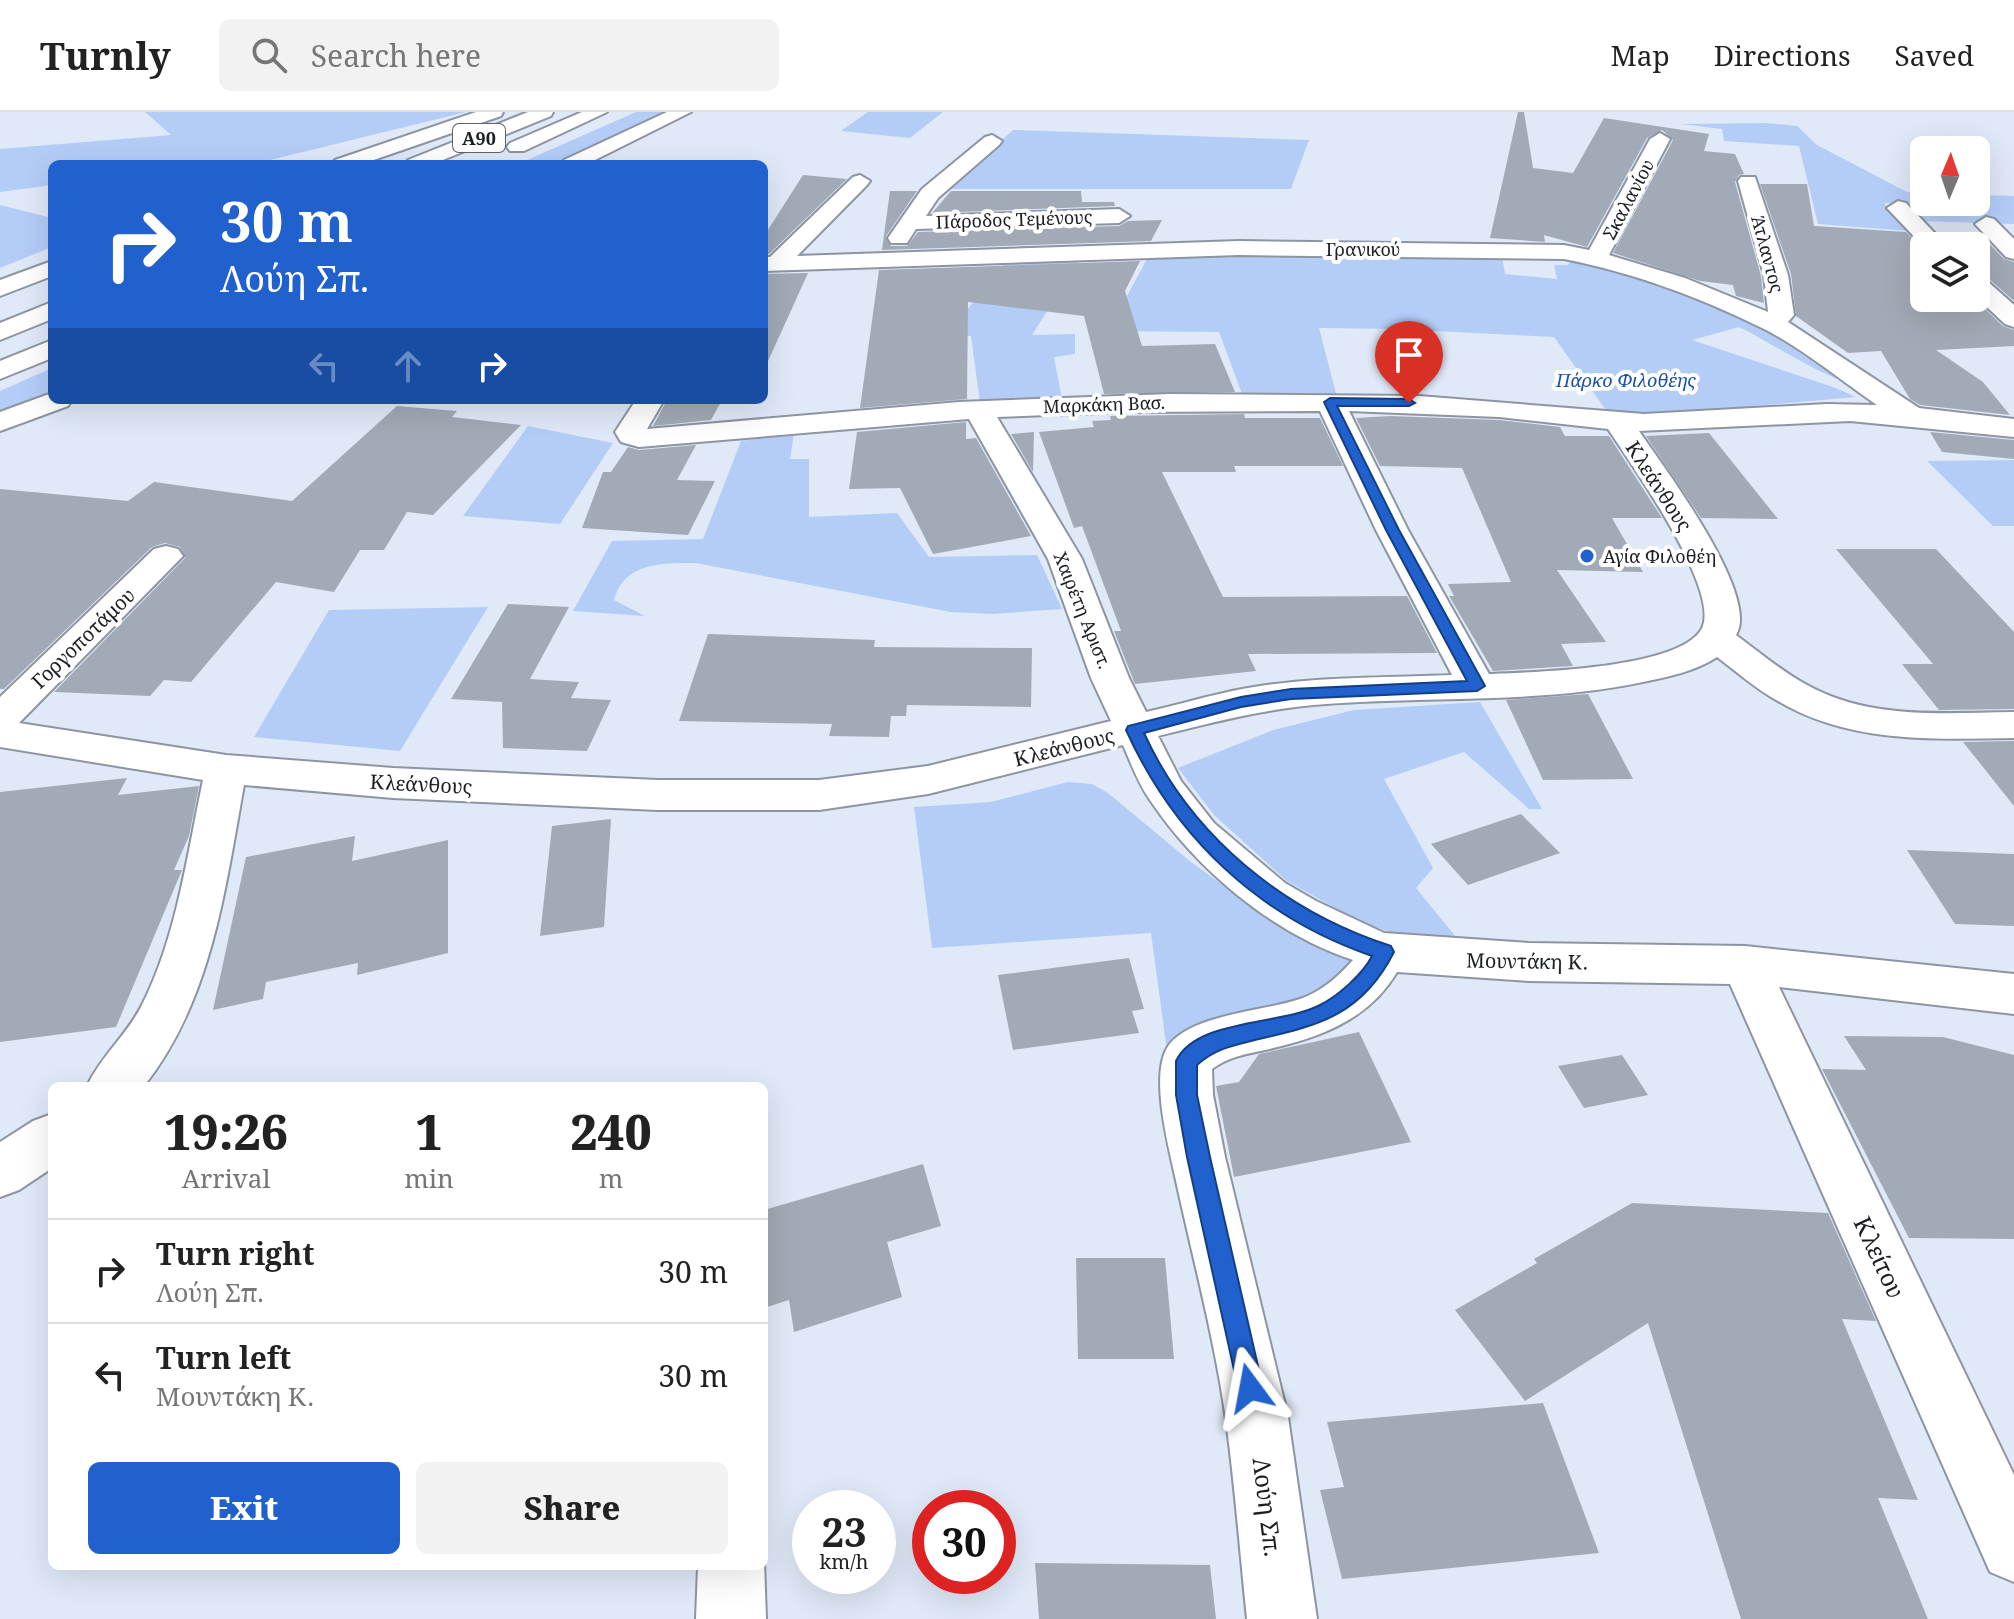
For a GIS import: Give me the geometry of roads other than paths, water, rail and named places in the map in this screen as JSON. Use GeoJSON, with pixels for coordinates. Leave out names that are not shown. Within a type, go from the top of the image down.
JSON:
{"type":"FeatureCollection","features":[{"type":"Feature","properties":{"kind":"main road"},"geometry":{"type":"LineString","coordinates":[[354,160],[494,112]]}},
{"type":"Feature","properties":{"kind":"main road","name":"Α90"},"geometry":{"type":"LineString","coordinates":[[425,160],[544,112]]}},
{"type":"Feature","properties":{"kind":"main road","name":"Α90"},"geometry":{"type":"LineString","coordinates":[[505,153],[598,112]]}},
{"type":"Feature","properties":{"kind":"main road"},"geometry":{"type":"LineString","coordinates":[[580,160],[682,112]]}},
{"type":"Feature","properties":{"kind":"main road","name":"Σκαλανίου"},"geometry":{"type":"LineString","coordinates":[[1596,258],[1660,139]]}},
{"type":"Feature","properties":{"kind":"main road"},"geometry":{"type":"LineString","coordinates":[[887,262],[930,194],[992,141]]}},
{"type":"Feature","properties":{"kind":"main road","name":"Γρανικού"},"geometry":{"type":"LineString","coordinates":[[770,264],[860,181]]}},
{"type":"Feature","properties":{"kind":"main road","name":"Άτλαντος"},"geometry":{"type":"LineString","coordinates":[[1748,181],[1777,286],[1781,315],[1771,322]]}},
{"type":"Feature","properties":{"kind":"main road"},"geometry":{"type":"LineString","coordinates":[[1898,208],[1922,232]]}},
{"type":"Feature","properties":{"kind":"main road","name":"Πάροδος Τεμένους"},"geometry":{"type":"LineString","coordinates":[[909,223],[1119,216]]}},
{"type":"Feature","properties":{"kind":"main road"},"geometry":{"type":"LineString","coordinates":[[1986,224],[2014,252]]}},
{"type":"Feature","properties":{"kind":"main road","name":"Γρανικού"},"geometry":{"type":"LineString","coordinates":[[770,264],[1255,248],[1537,250],[1596,258],[1698,291],[1771,322],[1909,414]]}},
{"type":"Feature","properties":{"kind":"main road"},"geometry":{"type":"LineString","coordinates":[[0,289],[48,270]]}},
{"type":"Feature","properties":{"kind":"main road"},"geometry":{"type":"LineString","coordinates":[[1990,297],[2014,319]]}},
{"type":"Feature","properties":{"kind":"main road"},"geometry":{"type":"LineString","coordinates":[[0,332],[48,312]]}},
{"type":"Feature","properties":{"kind":"main road"},"geometry":{"type":"LineString","coordinates":[[0,371],[48,350]]}},
{"type":"Feature","properties":{"kind":"main road"},"geometry":{"type":"LineString","coordinates":[[1330,402],[1392,530],[1477,686]]}},
{"type":"Feature","properties":{"kind":"main road","name":"Μαρκάκη Βασ."},"geometry":{"type":"LineString","coordinates":[[648,404],[630,432],[631,436],[639,438],[786,428],[978,410],[1137,403],[1330,402],[1486,406],[1618,422]]}},
{"type":"Feature","properties":{"kind":"main road"},"geometry":{"type":"LineString","coordinates":[[0,422],[48,404]]}},
{"type":"Feature","properties":{"kind":"main road","name":"Χαιρέτη Αριστ."},"geometry":{"type":"LineString","coordinates":[[978,410],[1065,559],[1099,650],[1134,730]]}},
{"type":"Feature","properties":{"kind":"main road","name":"Κλεάνθους"},"geometry":{"type":"LineString","coordinates":[[1618,422],[1683,423],[1825,413],[1909,414],[2014,428]]}},
{"type":"Feature","properties":{"kind":"main road","name":"Κλεάνθους"},"geometry":{"type":"LineString","coordinates":[[0,734],[226,769],[393,783],[642,795],[819,795],[928,780],[1241,702],[1291,694],[1586,680],[1642,673],[1688,660],[1717,639],[1722,612],[1720,595],[1708,565],[1618,422]]}},
{"type":"Feature","properties":{"kind":"main road","name":"Γοργοποτάμου"},"geometry":{"type":"LineString","coordinates":[[0,719],[166,556]]}},
{"type":"Feature","properties":{"kind":"main road"},"geometry":{"type":"LineString","coordinates":[[1717,639],[1786,690],[1841,715],[1899,724],[2014,725]]}},
{"type":"Feature","properties":{"kind":"main road","name":"Μουντάκη Κ."},"geometry":{"type":"LineString","coordinates":[[1134,730],[1152,769],[1178,809],[1199,834],[1235,866],[1269,895],[1300,914],[1354,942],[1384,952],[1470,960],[1745,965],[2014,994]]}},
{"type":"Feature","properties":{"kind":"main road"},"geometry":{"type":"LineString","coordinates":[[116,1082],[142,1051],[173,997],[185,959],[226,769]]}},
{"type":"Feature","properties":{"kind":"main road","name":"Λούη Σπ."},"geometry":{"type":"LineString","coordinates":[[1282,1619],[1257,1417],[1198,1157],[1187,1095],[1187,1061],[1204,1046],[1222,1039],[1304,1021],[1328,1011],[1373,973],[1384,952]]}},
{"type":"Feature","properties":{"kind":"main road","name":"Κλείτου"},"geometry":{"type":"LineString","coordinates":[[1745,965],[2014,1548]]}},
{"type":"Feature","properties":{"kind":"main road"},"geometry":{"type":"LineString","coordinates":[[0,1172],[48,1141]]}},
{"type":"Feature","properties":{"kind":"main road"},"geometry":{"type":"LineString","coordinates":[[731,1619],[732,1570]]}},
{"type":"Feature","properties":{"kind":"place","name":"Αγία Φιλοθέη"},"geometry":{"type":"Point","coordinates":[1587,556]}},
{"type":"Feature","properties":{"kind":"park label","name":"Πάρκο Φιλοθέης"},"geometry":{"type":"Point","coordinates":[1626,380]}}]}
